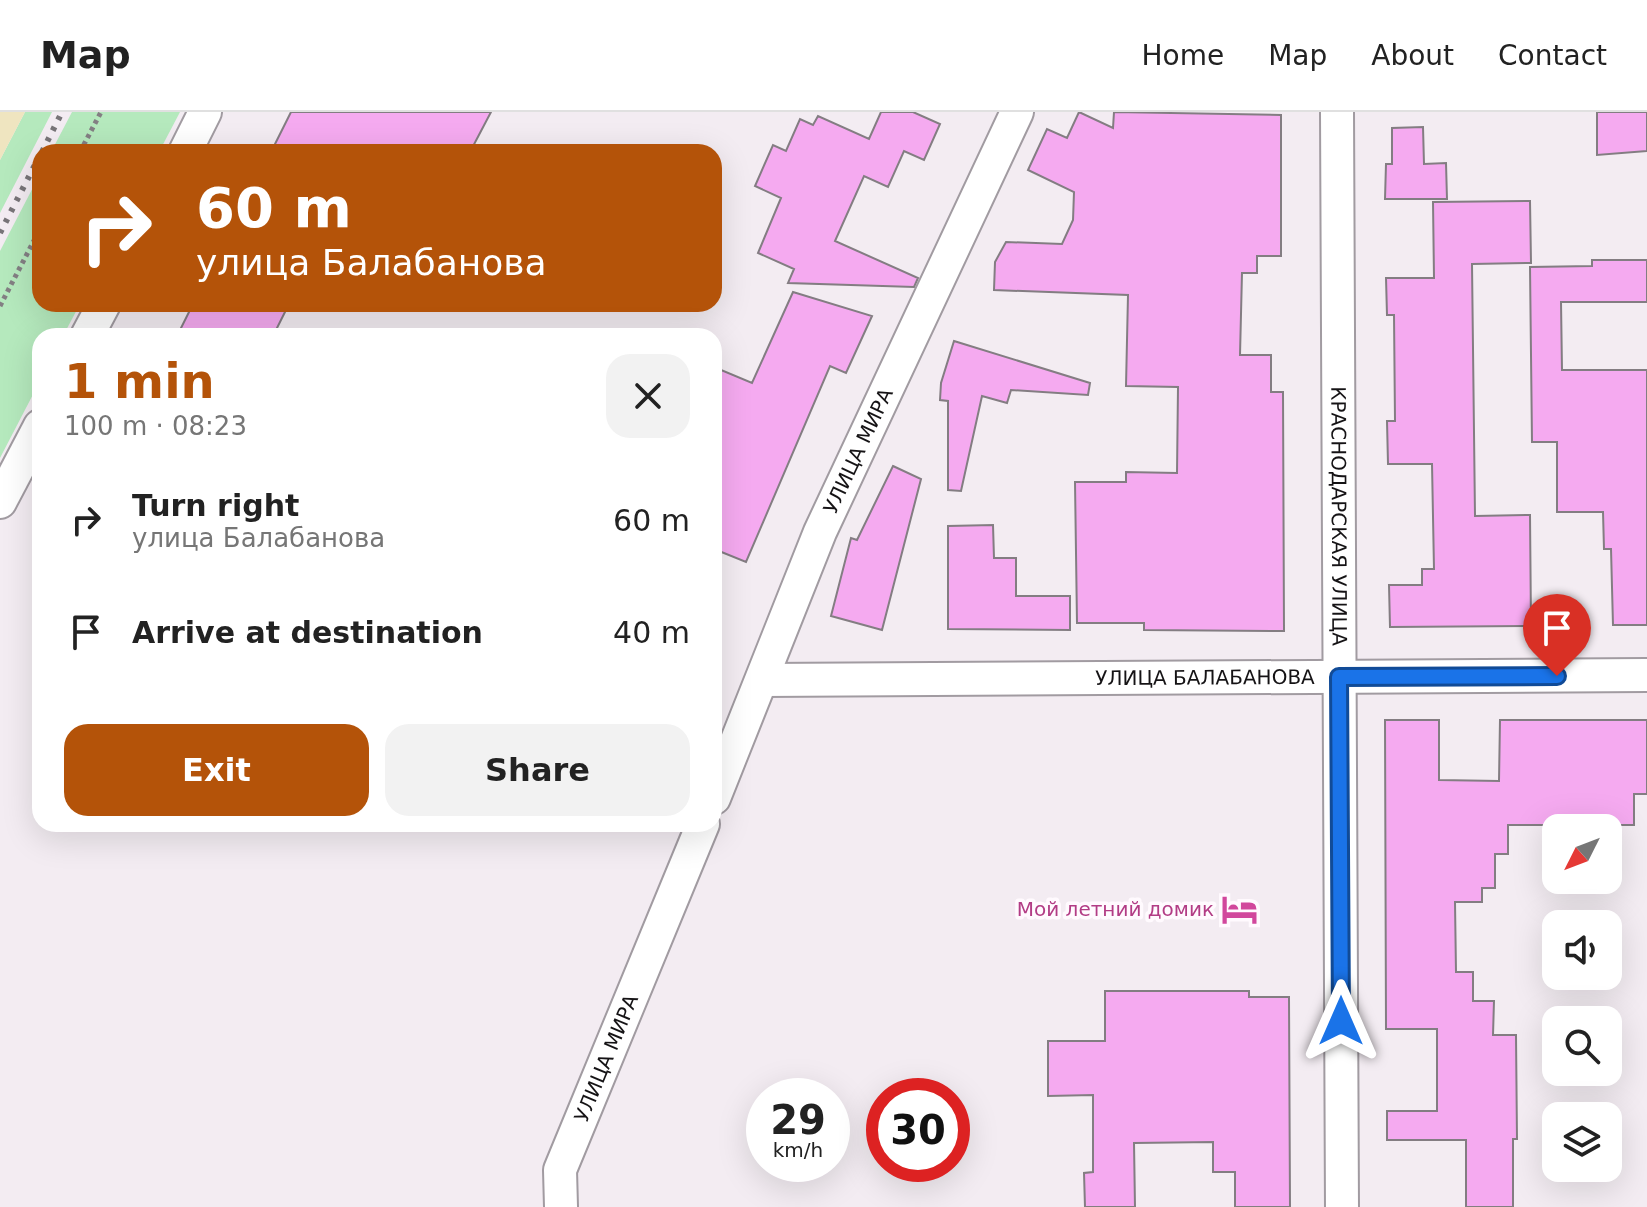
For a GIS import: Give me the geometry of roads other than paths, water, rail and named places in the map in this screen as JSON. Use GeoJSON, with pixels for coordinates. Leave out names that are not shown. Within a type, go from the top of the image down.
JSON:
{"type":"FeatureCollection","features":[{"type":"Feature","properties":{"kind":"street"},"geometry":{"type":"LineString","coordinates":[[189,144],[205,112]]}},
{"type":"Feature","properties":{"kind":"street","name":"УЛИЦА МИРА"},"geometry":{"type":"LineString","coordinates":[[722,779],[820,532],[1017,112]]}},
{"type":"Feature","properties":{"kind":"street","name":"КРАСНОДАРСКАЯ УЛИЦА"},"geometry":{"type":"LineString","coordinates":[[1337,112],[1342,1207]]}},
{"type":"Feature","properties":{"kind":"street"},"geometry":{"type":"LineString","coordinates":[[0,502],[32,441]]}},
{"type":"Feature","properties":{"kind":"street","name":"УЛИЦА БАЛАБАНОВА"},"geometry":{"type":"LineString","coordinates":[[763,680],[1647,675]]}},
{"type":"Feature","properties":{"kind":"street","name":"УЛИЦА МИРА"},"geometry":{"type":"LineString","coordinates":[[561,1207],[560,1170],[700,832]]}},
{"type":"Feature","properties":{"kind":"railway"},"geometry":{"type":"LineString","coordinates":[[46,144],[62,112]]}},
{"type":"Feature","properties":{"kind":"railway"},"geometry":{"type":"LineString","coordinates":[[0,233],[32,171]]}},
{"type":"Feature","properties":{"kind":"place","name":"Мой летний домик"},"geometry":{"type":"Point","coordinates":[1240,909]}}]}
